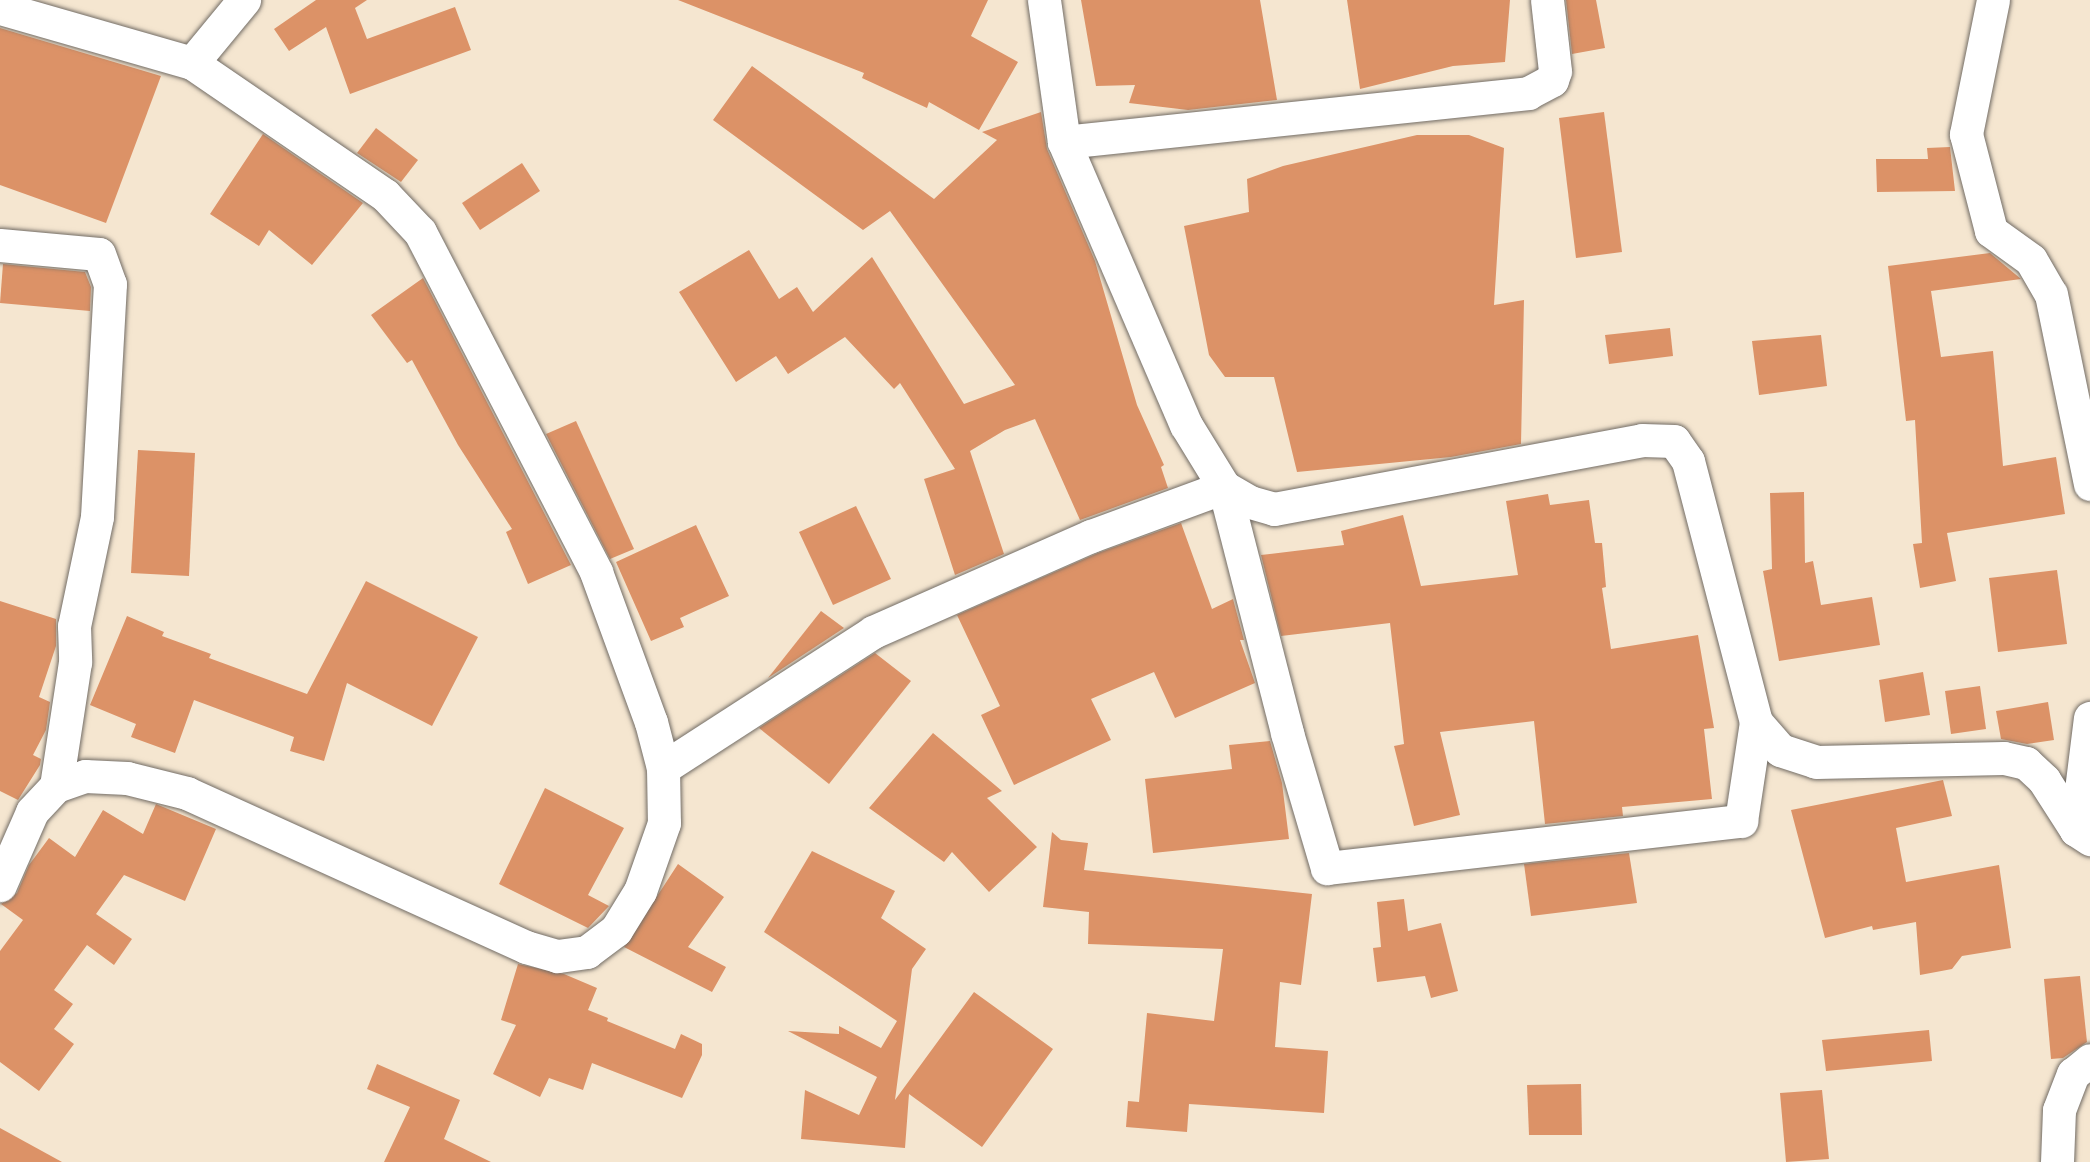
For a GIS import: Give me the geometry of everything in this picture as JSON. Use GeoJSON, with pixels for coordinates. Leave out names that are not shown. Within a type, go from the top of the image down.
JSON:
{"type":"FeatureCollection","features":[{"type":"Feature","properties":{"kind":"street"},"geometry":{"type":"LineString","coordinates":[[192,63],[244,0]]}},
{"type":"Feature","properties":{"kind":"street"},"geometry":{"type":"LineString","coordinates":[[1044,0],[1064,142],[1186,425],[1224,487],[1287,733],[1327,868],[1741,821],[1756,722],[1688,461],[1674,441],[1642,440],[1274,509],[1250,502],[1224,487]]}},
{"type":"Feature","properties":{"kind":"street"},"geometry":{"type":"LineString","coordinates":[[1064,142],[1528,93],[1552,80],[1555,71],[1547,0]]}},
{"type":"Feature","properties":{"kind":"street"},"geometry":{"type":"LineString","coordinates":[[1993,0],[1966,134],[1991,231],[2031,260],[2051,294],[2090,484]]}},
{"type":"Feature","properties":{"kind":"street"},"geometry":{"type":"LineString","coordinates":[[0,8],[192,63],[385,195],[420,232],[596,572],[651,722],[663,768],[664,823],[640,891],[616,930],[587,952],[557,956],[526,947],[187,793],[127,778],[85,776],[56,786],[32,812],[0,885]]}},
{"type":"Feature","properties":{"kind":"street"},"geometry":{"type":"LineString","coordinates":[[0,245],[99,254],[110,284],[98,517],[74,626],[75,662],[56,786]]}},
{"type":"Feature","properties":{"kind":"street"},"geometry":{"type":"LineString","coordinates":[[663,768],[873,632],[1091,536],[1224,487]]}},
{"type":"Feature","properties":{"kind":"street"},"geometry":{"type":"LineString","coordinates":[[2083,834],[2090,718]]}},
{"type":"Feature","properties":{"kind":"street"},"geometry":{"type":"LineString","coordinates":[[1756,722],[1780,750],[1816,762],[2004,758],[2026,763],[2044,780],[2083,834]]}},
{"type":"Feature","properties":{"kind":"street"},"geometry":{"type":"LineString","coordinates":[[2057,1162],[2060,1110],[2073,1074],[2090,1060]]}},
{"type":"Feature","properties":{"kind":"building"},"geometry":{"type":"Polygon","coordinates":[[[316,0],[367,0],[355,8],[367,39],[455,7],[471,50],[350,94],[326,27],[289,51],[274,29],[316,0]]]}},
{"type":"Feature","properties":{"kind":"building"},"geometry":{"type":"Polygon","coordinates":[[[678,0],[988,0],[971,36],[1018,62],[979,130],[929,102],[927,108],[862,78],[864,73],[678,0]]]}},
{"type":"Feature","properties":{"kind":"building"},"geometry":{"type":"Polygon","coordinates":[[[1081,0],[1260,0],[1277,100],[1188,110],[1129,103],[1135,85],[1096,86],[1081,0]]]}},
{"type":"Feature","properties":{"kind":"building"},"geometry":{"type":"Polygon","coordinates":[[[1347,0],[1510,0],[1505,62],[1453,66],[1360,89],[1347,0]]]}},
{"type":"Feature","properties":{"kind":"building"},"geometry":{"type":"Polygon","coordinates":[[[1566,0],[1596,0],[1605,48],[1572,54],[1566,0]]]}},
{"type":"Feature","properties":{"kind":"building"},"geometry":{"type":"Polygon","coordinates":[[[0,28],[161,76],[106,223],[0,185],[0,28]]]}},
{"type":"Feature","properties":{"kind":"building"},"geometry":{"type":"Polygon","coordinates":[[[752,66],[934,199],[997,140],[982,132],[1041,112],[1047,149],[1095,261],[1137,405],[1164,465],[1161,467],[1168,488],[1080,520],[1035,419],[1005,430],[970,451],[1004,554],[955,575],[924,479],[955,469],[900,383],[894,389],[845,337],[788,374],[776,356],[736,382],[679,292],[749,250],[779,299],[797,287],[813,312],[872,257],[964,404],[1015,385],[890,211],[863,230],[713,120],[752,66]]]}},
{"type":"Feature","properties":{"kind":"building"},"geometry":{"type":"Polygon","coordinates":[[[1604,112],[1622,252],[1576,258],[1559,118],[1604,112]]]}},
{"type":"Feature","properties":{"kind":"building"},"geometry":{"type":"Polygon","coordinates":[[[376,128],[418,160],[401,182],[357,153],[376,128]]]}},
{"type":"Feature","properties":{"kind":"building"},"geometry":{"type":"Polygon","coordinates":[[[263,134],[363,203],[312,265],[269,230],[259,246],[210,214],[263,134]]]}},
{"type":"Feature","properties":{"kind":"building"},"geometry":{"type":"Polygon","coordinates":[[[1417,135],[1469,135],[1504,148],[1494,305],[1524,300],[1521,444],[1451,457],[1297,472],[1274,377],[1225,377],[1209,355],[1184,226],[1249,212],[1247,179],[1283,166],[1417,135]]]}},
{"type":"Feature","properties":{"kind":"building"},"geometry":{"type":"Polygon","coordinates":[[[1950,147],[1955,191],[1877,192],[1876,159],[1928,159],[1927,148],[1950,147]]]}},
{"type":"Feature","properties":{"kind":"building"},"geometry":{"type":"Polygon","coordinates":[[[522,163],[540,191],[480,230],[462,203],[522,163]]]}},
{"type":"Feature","properties":{"kind":"building"},"geometry":{"type":"Polygon","coordinates":[[[1990,253],[2021,279],[1931,291],[1941,357],[1993,351],[2003,466],[2056,457],[2065,514],[1947,533],[1956,581],[1920,588],[1913,544],[1922,543],[1915,420],[1906,421],[1888,266],[1990,253]]]}},
{"type":"Feature","properties":{"kind":"building"},"geometry":{"type":"Polygon","coordinates":[[[3,264],[85,272],[91,287],[90,311],[0,303],[3,264]]]}},
{"type":"Feature","properties":{"kind":"building"},"geometry":{"type":"Polygon","coordinates":[[[423,278],[571,565],[528,584],[506,532],[512,529],[458,445],[412,360],[407,363],[371,315],[423,278]]]}},
{"type":"Feature","properties":{"kind":"building"},"geometry":{"type":"Polygon","coordinates":[[[1670,328],[1673,356],[1609,364],[1605,335],[1670,328]]]}},
{"type":"Feature","properties":{"kind":"building"},"geometry":{"type":"Polygon","coordinates":[[[1821,335],[1827,386],[1759,395],[1752,341],[1821,335]]]}},
{"type":"Feature","properties":{"kind":"building"},"geometry":{"type":"Polygon","coordinates":[[[576,421],[634,549],[610,559],[546,434],[576,421]]]}},
{"type":"Feature","properties":{"kind":"building"},"geometry":{"type":"Polygon","coordinates":[[[138,450],[195,453],[189,576],[131,573],[138,450]]]}},
{"type":"Feature","properties":{"kind":"building"},"geometry":{"type":"Polygon","coordinates":[[[1804,492],[1805,563],[1813,561],[1821,605],[1872,597],[1880,645],[1779,661],[1763,571],[1772,569],[1770,493],[1804,492]]]}},
{"type":"Feature","properties":{"kind":"building"},"geometry":{"type":"Polygon","coordinates":[[[1548,494],[1550,505],[1589,500],[1595,543],[1602,543],[1606,587],[1602,588],[1611,649],[1698,635],[1714,728],[1704,729],[1712,799],[1622,807],[1623,816],[1545,824],[1534,721],[1440,732],[1460,815],[1414,826],[1394,746],[1404,744],[1390,623],[1281,636],[1261,555],[1344,545],[1341,531],[1403,515],[1421,586],[1518,575],[1506,501],[1548,494]]]}},
{"type":"Feature","properties":{"kind":"building"},"geometry":{"type":"Polygon","coordinates":[[[856,506],[891,579],[833,605],[799,532],[856,506]]]}},
{"type":"Feature","properties":{"kind":"building"},"geometry":{"type":"Polygon","coordinates":[[[1181,523],[1212,609],[1233,599],[1244,640],[1240,640],[1255,683],[1175,718],[1154,672],[1091,699],[1111,740],[1014,785],[981,715],[1000,706],[957,615],[1098,553],[1181,523]]]}},
{"type":"Feature","properties":{"kind":"building"},"geometry":{"type":"Polygon","coordinates":[[[696,525],[729,596],[680,618],[684,627],[651,641],[616,562],[696,525]]]}},
{"type":"Feature","properties":{"kind":"building"},"geometry":{"type":"Polygon","coordinates":[[[2057,570],[2067,644],[1998,652],[1989,578],[2057,570]]]}},
{"type":"Feature","properties":{"kind":"building"},"geometry":{"type":"Polygon","coordinates":[[[366,581],[478,637],[432,726],[347,683],[324,761],[290,751],[294,737],[194,700],[175,753],[131,737],[136,724],[90,705],[127,616],[164,632],[162,636],[211,654],[209,658],[307,694],[366,581]]]}},
{"type":"Feature","properties":{"kind":"building"},"geometry":{"type":"Polygon","coordinates":[[[0,601],[56,619],[56,646],[39,697],[50,702],[46,730],[33,755],[41,759],[40,765],[18,800],[0,791],[0,601]]]}},
{"type":"Feature","properties":{"kind":"building"},"geometry":{"type":"Polygon","coordinates":[[[821,611],[844,628],[768,678],[821,611]]]}},
{"type":"Feature","properties":{"kind":"building"},"geometry":{"type":"Polygon","coordinates":[[[875,653],[911,681],[829,784],[759,728],[875,653]]]}},
{"type":"Feature","properties":{"kind":"building"},"geometry":{"type":"Polygon","coordinates":[[[1923,672],[1930,715],[1885,722],[1879,680],[1923,672]]]}},
{"type":"Feature","properties":{"kind":"building"},"geometry":{"type":"Polygon","coordinates":[[[1980,686],[1986,729],[1951,734],[1945,691],[1980,686]]]}},
{"type":"Feature","properties":{"kind":"building"},"geometry":{"type":"Polygon","coordinates":[[[2048,702],[2054,740],[2027,744],[2001,739],[1996,711],[2048,702]]]}},
{"type":"Feature","properties":{"kind":"building"},"geometry":{"type":"Polygon","coordinates":[[[933,733],[1002,791],[987,798],[1037,847],[989,892],[952,852],[944,862],[869,808],[933,733]]]}},
{"type":"Feature","properties":{"kind":"building"},"geometry":{"type":"Polygon","coordinates":[[[1270,741],[1282,783],[1289,839],[1153,853],[1145,779],[1232,769],[1229,745],[1270,741]]]}},
{"type":"Feature","properties":{"kind":"building"},"geometry":{"type":"Polygon","coordinates":[[[1943,780],[1952,816],[1896,828],[1906,882],[1999,865],[2011,948],[1962,956],[1952,969],[1920,975],[1916,922],[1873,930],[1872,926],[1825,938],[1791,810],[1943,780]]]}},
{"type":"Feature","properties":{"kind":"building"},"geometry":{"type":"Polygon","coordinates":[[[545,788],[624,828],[588,895],[609,906],[588,928],[499,884],[545,788]]]}},
{"type":"Feature","properties":{"kind":"building"},"geometry":{"type":"Polygon","coordinates":[[[156,804],[216,829],[185,901],[124,875],[96,914],[132,939],[114,965],[87,945],[54,990],[73,1004],[54,1029],[74,1044],[39,1091],[0,1062],[0,951],[23,920],[1,904],[17,893],[29,865],[49,838],[75,857],[103,810],[143,834],[156,804]]]}},
{"type":"Feature","properties":{"kind":"building"},"geometry":{"type":"Polygon","coordinates":[[[1052,832],[1061,840],[1088,843],[1084,870],[1312,894],[1301,985],[1280,982],[1275,1047],[1328,1051],[1324,1113],[1189,1104],[1187,1132],[1126,1127],[1128,1101],[1139,1102],[1147,1013],[1214,1021],[1223,949],[1088,944],[1089,912],[1043,907],[1052,832]]]}},
{"type":"Feature","properties":{"kind":"building"},"geometry":{"type":"Polygon","coordinates":[[[812,851],[895,891],[881,918],[926,949],[912,969],[895,1100],[974,992],[1053,1049],[982,1147],[909,1094],[905,1148],[801,1139],[805,1090],[859,1115],[877,1077],[788,1031],[839,1034],[839,1026],[881,1048],[897,1021],[764,932],[812,851]]]}},
{"type":"Feature","properties":{"kind":"building"},"geometry":{"type":"Polygon","coordinates":[[[1629,853],[1637,903],[1531,916],[1524,864],[1629,853]]]}},
{"type":"Feature","properties":{"kind":"building"},"geometry":{"type":"Polygon","coordinates":[[[678,864],[724,897],[688,947],[726,967],[712,992],[624,947],[678,864]]]}},
{"type":"Feature","properties":{"kind":"building"},"geometry":{"type":"Polygon","coordinates":[[[1404,899],[1408,931],[1441,923],[1458,991],[1431,998],[1425,976],[1377,982],[1373,948],[1381,947],[1377,902],[1404,899]]]}},
{"type":"Feature","properties":{"kind":"building"},"geometry":{"type":"Polygon","coordinates":[[[518,964],[564,974],[597,988],[588,1010],[608,1018],[607,1021],[675,1049],[681,1034],[702,1044],[702,1055],[682,1098],[592,1063],[583,1090],[549,1078],[540,1097],[493,1074],[516,1025],[501,1020],[518,964]]]}},
{"type":"Feature","properties":{"kind":"building"},"geometry":{"type":"Polygon","coordinates":[[[2080,976],[2087,1042],[2063,1058],[2051,1059],[2044,979],[2080,976]]]}},
{"type":"Feature","properties":{"kind":"building"},"geometry":{"type":"Polygon","coordinates":[[[1929,1030],[1932,1061],[1826,1071],[1822,1040],[1929,1030]]]}},
{"type":"Feature","properties":{"kind":"building"},"geometry":{"type":"Polygon","coordinates":[[[377,1064],[460,1100],[444,1139],[491,1162],[384,1162],[410,1107],[367,1089],[377,1064]]]}},
{"type":"Feature","properties":{"kind":"building"},"geometry":{"type":"Polygon","coordinates":[[[1581,1084],[1582,1135],[1529,1135],[1527,1085],[1581,1084]]]}},
{"type":"Feature","properties":{"kind":"building"},"geometry":{"type":"Polygon","coordinates":[[[1822,1090],[1829,1159],[1786,1162],[1780,1093],[1822,1090]]]}},
{"type":"Feature","properties":{"kind":"building"},"geometry":{"type":"Polygon","coordinates":[[[0,1128],[62,1162],[0,1162],[0,1128]]]}}]}
